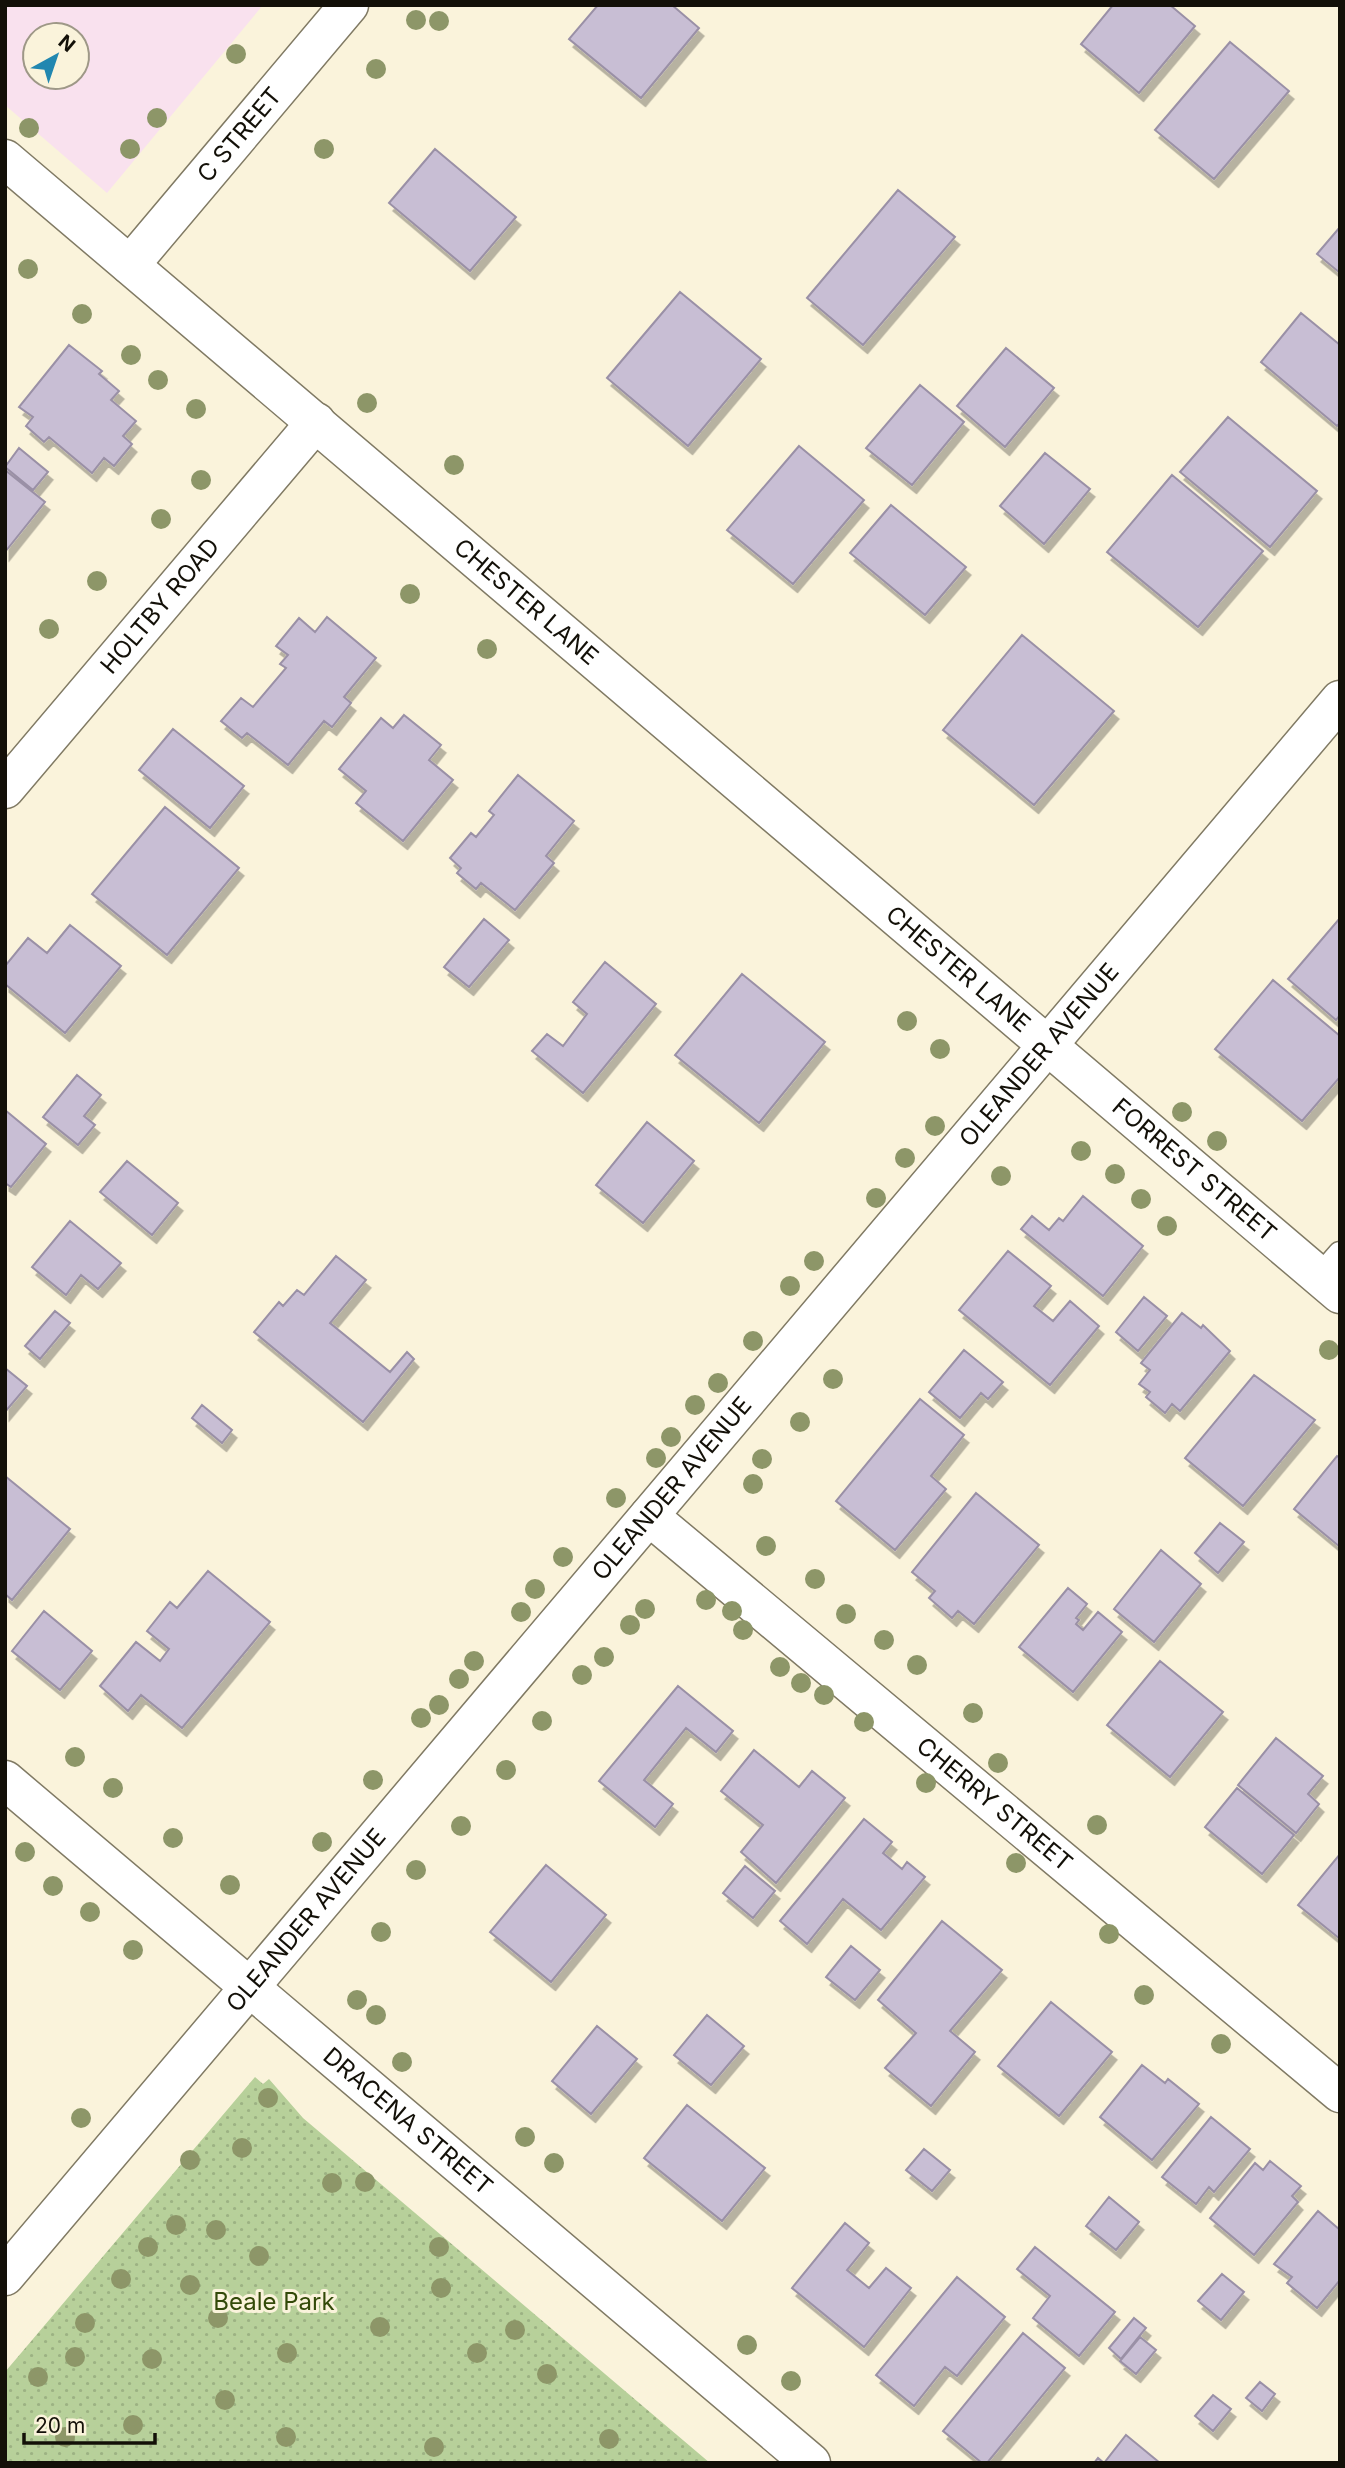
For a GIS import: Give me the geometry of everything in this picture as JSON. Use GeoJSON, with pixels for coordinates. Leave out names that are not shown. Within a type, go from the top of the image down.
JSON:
{"type":"FeatureCollection","features":[{"type":"Feature","properties":{"kind":"street","name":"C STREET"},"geometry":{"type":"LineString","coordinates":[[130,265],[349,5]]}},
{"type":"Feature","properties":{"kind":"street","name":"CHESTER LANE"},"geometry":{"type":"LineString","coordinates":[[5,159],[1047,1046]]}},
{"type":"Feature","properties":{"kind":"street","name":"HOLTBY ROAD"},"geometry":{"type":"LineString","coordinates":[[5,789],[316,422]]}},
{"type":"Feature","properties":{"kind":"street","name":"OLEANDER AVENUE"},"geometry":{"type":"LineString","coordinates":[[5,2276],[1340,700]]}},
{"type":"Feature","properties":{"kind":"street","name":"FORREST STREET"},"geometry":{"type":"LineString","coordinates":[[1047,1046],[1333,1275]]}},
{"type":"Feature","properties":{"kind":"street","name":"CHERRY STREET"},"geometry":{"type":"LineString","coordinates":[[649,1516],[1340,2094]]}},
{"type":"Feature","properties":{"kind":"street","name":"DRACENA STREET"},"geometry":{"type":"LineString","coordinates":[[5,1780],[811,2463]]}},
{"type":"Feature","properties":{"kind":"shaded area"},"geometry":{"type":"Polygon","coordinates":[[[5,5],[263,5],[107,193],[5,105],[5,5]]]}},
{"type":"Feature","properties":{"kind":"green space","name":"Beale Park"},"geometry":{"type":"Polygon","coordinates":[[[255,2077],[263,2084],[269,2079],[303,2118],[710,2463],[5,2463],[5,2372],[255,2077]]]}},
{"type":"Feature","properties":{"kind":"building"},"geometry":{"type":"Polygon","coordinates":[[[598,5],[672,5],[699,28],[641,98],[569,39],[598,5]]]}},
{"type":"Feature","properties":{"kind":"building"},"geometry":{"type":"Polygon","coordinates":[[[1113,5],[1170,5],[1195,26],[1139,93],[1081,44],[1113,5]]]}},
{"type":"Feature","properties":{"kind":"building"},"geometry":{"type":"Polygon","coordinates":[[[1230,42],[1289,91],[1214,179],[1155,130],[1230,42]]]}},
{"type":"Feature","properties":{"kind":"building"},"geometry":{"type":"Polygon","coordinates":[[[435,149],[516,217],[470,271],[389,203],[435,149]]]}},
{"type":"Feature","properties":{"kind":"building"},"geometry":{"type":"Polygon","coordinates":[[[898,190],[955,237],[863,345],[807,298],[898,190]]]}},
{"type":"Feature","properties":{"kind":"building"},"geometry":{"type":"Polygon","coordinates":[[[1340,227],[1340,273],[1317,254],[1340,227]]]}},
{"type":"Feature","properties":{"kind":"building"},"geometry":{"type":"Polygon","coordinates":[[[680,292],[761,359],[688,446],[607,378],[680,292]]]}},
{"type":"Feature","properties":{"kind":"building"},"geometry":{"type":"Polygon","coordinates":[[[1301,313],[1340,345],[1340,423],[1337,426],[1261,362],[1301,313]]]}},
{"type":"Feature","properties":{"kind":"building"},"geometry":{"type":"Polygon","coordinates":[[[69,345],[102,371],[99,374],[119,391],[111,400],[136,421],[123,436],[132,444],[114,466],[104,458],[92,473],[49,437],[44,442],[26,426],[33,417],[19,407],[69,345]]]}},
{"type":"Feature","properties":{"kind":"building"},"geometry":{"type":"Polygon","coordinates":[[[1006,348],[1054,388],[1005,447],[957,406],[1006,348]]]}},
{"type":"Feature","properties":{"kind":"building"},"geometry":{"type":"Polygon","coordinates":[[[920,385],[964,422],[912,485],[866,448],[920,385]]]}},
{"type":"Feature","properties":{"kind":"building"},"geometry":{"type":"Polygon","coordinates":[[[1228,417],[1317,491],[1270,547],[1180,472],[1228,417]]]}},
{"type":"Feature","properties":{"kind":"building"},"geometry":{"type":"Polygon","coordinates":[[[799,446],[864,500],[793,584],[727,530],[799,446]]]}},
{"type":"Feature","properties":{"kind":"building"},"geometry":{"type":"Polygon","coordinates":[[[19,448],[48,472],[33,490],[5,467],[19,448]]]}},
{"type":"Feature","properties":{"kind":"building"},"geometry":{"type":"Polygon","coordinates":[[[1045,453],[1090,489],[1044,544],[1000,506],[1045,453]]]}},
{"type":"Feature","properties":{"kind":"building"},"geometry":{"type":"Polygon","coordinates":[[[5,470],[45,502],[5,552],[5,470]]]}},
{"type":"Feature","properties":{"kind":"building"},"geometry":{"type":"Polygon","coordinates":[[[1172,475],[1263,551],[1198,627],[1107,552],[1172,475]]]}},
{"type":"Feature","properties":{"kind":"building"},"geometry":{"type":"Polygon","coordinates":[[[891,505],[966,567],[925,615],[850,553],[891,505]]]}},
{"type":"Feature","properties":{"kind":"building"},"geometry":{"type":"Polygon","coordinates":[[[327,617],[376,658],[344,697],[351,703],[332,727],[324,721],[288,765],[247,733],[242,738],[221,721],[241,698],[253,707],[286,668],[280,664],[288,655],[276,646],[299,618],[315,632],[327,617]]]}},
{"type":"Feature","properties":{"kind":"building"},"geometry":{"type":"Polygon","coordinates":[[[1022,635],[1114,711],[1034,805],[943,730],[1022,635]]]}},
{"type":"Feature","properties":{"kind":"building"},"geometry":{"type":"Polygon","coordinates":[[[404,715],[441,745],[429,760],[453,780],[403,841],[356,803],[366,791],[339,769],[381,718],[393,728],[404,715]]]}},
{"type":"Feature","properties":{"kind":"building"},"geometry":{"type":"Polygon","coordinates":[[[173,729],[244,786],[210,828],[139,770],[173,729]]]}},
{"type":"Feature","properties":{"kind":"building"},"geometry":{"type":"Polygon","coordinates":[[[518,775],[574,821],[546,856],[554,863],[515,910],[481,883],[476,889],[457,873],[461,868],[450,858],[471,833],[476,837],[494,815],[489,811],[518,775]]]}},
{"type":"Feature","properties":{"kind":"building"},"geometry":{"type":"Polygon","coordinates":[[[165,807],[239,868],[167,955],[92,894],[165,807]]]}},
{"type":"Feature","properties":{"kind":"building"},"geometry":{"type":"Polygon","coordinates":[[[1340,918],[1340,1015],[1336,1020],[1288,979],[1340,918]]]}},
{"type":"Feature","properties":{"kind":"building"},"geometry":{"type":"Polygon","coordinates":[[[484,919],[509,940],[469,987],[444,967],[484,919]]]}},
{"type":"Feature","properties":{"kind":"building"},"geometry":{"type":"Polygon","coordinates":[[[70,925],[121,966],[65,1033],[5,984],[5,966],[28,938],[47,953],[70,925]]]}},
{"type":"Feature","properties":{"kind":"building"},"geometry":{"type":"Polygon","coordinates":[[[605,962],[656,1004],[583,1093],[532,1051],[547,1034],[563,1046],[587,1014],[573,1002],[605,962]]]}},
{"type":"Feature","properties":{"kind":"building"},"geometry":{"type":"Polygon","coordinates":[[[742,974],[825,1042],[759,1123],[675,1055],[742,974]]]}},
{"type":"Feature","properties":{"kind":"building"},"geometry":{"type":"Polygon","coordinates":[[[1273,980],[1340,1036],[1340,1077],[1302,1121],[1215,1049],[1273,980]]]}},
{"type":"Feature","properties":{"kind":"building"},"geometry":{"type":"Polygon","coordinates":[[[77,1075],[101,1095],[84,1116],[95,1125],[78,1145],[43,1117],[77,1075]]]}},
{"type":"Feature","properties":{"kind":"building"},"geometry":{"type":"Polygon","coordinates":[[[5,1110],[46,1144],[11,1187],[5,1183],[5,1110]]]}},
{"type":"Feature","properties":{"kind":"building"},"geometry":{"type":"Polygon","coordinates":[[[647,1122],[694,1161],[643,1223],[596,1185],[647,1122]]]}},
{"type":"Feature","properties":{"kind":"building"},"geometry":{"type":"Polygon","coordinates":[[[127,1161],[178,1203],[152,1235],[100,1192],[127,1161]]]}},
{"type":"Feature","properties":{"kind":"building"},"geometry":{"type":"Polygon","coordinates":[[[1083,1196],[1143,1246],[1103,1296],[1021,1229],[1032,1216],[1049,1230],[1059,1218],[1063,1221],[1083,1196]]]}},
{"type":"Feature","properties":{"kind":"building"},"geometry":{"type":"Polygon","coordinates":[[[70,1221],[121,1263],[98,1289],[81,1275],[66,1295],[32,1267],[70,1221]]]}},
{"type":"Feature","properties":{"kind":"building"},"geometry":{"type":"Polygon","coordinates":[[[1008,1251],[1051,1286],[1034,1306],[1053,1321],[1070,1301],[1099,1326],[1050,1385],[959,1310],[1008,1251]]]}},
{"type":"Feature","properties":{"kind":"building"},"geometry":{"type":"Polygon","coordinates":[[[336,1256],[366,1280],[330,1323],[390,1372],[407,1352],[414,1359],[363,1422],[254,1332],[279,1302],[283,1306],[297,1290],[304,1295],[336,1256]]]}},
{"type":"Feature","properties":{"kind":"building"},"geometry":{"type":"Polygon","coordinates":[[[1144,1297],[1167,1316],[1138,1351],[1116,1332],[1144,1297]]]}},
{"type":"Feature","properties":{"kind":"building"},"geometry":{"type":"Polygon","coordinates":[[[55,1311],[70,1323],[40,1359],[25,1346],[55,1311]]]}},
{"type":"Feature","properties":{"kind":"building"},"geometry":{"type":"Polygon","coordinates":[[[1182,1313],[1201,1328],[1203,1325],[1230,1351],[1180,1411],[1172,1404],[1165,1413],[1146,1397],[1150,1392],[1139,1384],[1150,1370],[1141,1363],[1182,1313]]]}},
{"type":"Feature","properties":{"kind":"building"},"geometry":{"type":"Polygon","coordinates":[[[964,1350],[1003,1382],[988,1399],[981,1393],[960,1418],[929,1392],[964,1350]]]}},
{"type":"Feature","properties":{"kind":"building"},"geometry":{"type":"Polygon","coordinates":[[[5,1368],[27,1386],[5,1412],[5,1368]]]}},
{"type":"Feature","properties":{"kind":"building"},"geometry":{"type":"Polygon","coordinates":[[[1254,1375],[1315,1420],[1243,1506],[1185,1458],[1254,1375]]]}},
{"type":"Feature","properties":{"kind":"building"},"geometry":{"type":"Polygon","coordinates":[[[920,1399],[964,1435],[931,1476],[946,1489],[895,1550],[836,1501],[920,1399]]]}},
{"type":"Feature","properties":{"kind":"building"},"geometry":{"type":"Polygon","coordinates":[[[202,1405],[232,1430],[222,1443],[192,1418],[202,1405]]]}},
{"type":"Feature","properties":{"kind":"building"},"geometry":{"type":"Polygon","coordinates":[[[1337,1456],[1340,1458],[1340,1547],[1294,1509],[1337,1456]]]}},
{"type":"Feature","properties":{"kind":"building"},"geometry":{"type":"Polygon","coordinates":[[[5,1476],[70,1529],[12,1600],[5,1594],[5,1476]]]}},
{"type":"Feature","properties":{"kind":"building"},"geometry":{"type":"Polygon","coordinates":[[[976,1493],[1039,1545],[974,1624],[958,1611],[952,1618],[929,1598],[935,1591],[912,1572],[976,1493]]]}},
{"type":"Feature","properties":{"kind":"building"},"geometry":{"type":"Polygon","coordinates":[[[1220,1523],[1244,1542],[1218,1573],[1195,1553],[1220,1523]]]}},
{"type":"Feature","properties":{"kind":"building"},"geometry":{"type":"Polygon","coordinates":[[[1161,1550],[1201,1584],[1154,1642],[1114,1609],[1161,1550]]]}},
{"type":"Feature","properties":{"kind":"building"},"geometry":{"type":"Polygon","coordinates":[[[208,1571],[270,1622],[182,1728],[141,1695],[128,1711],[100,1686],[136,1642],[160,1661],[169,1649],[147,1631],[170,1602],[177,1608],[208,1571]]]}},
{"type":"Feature","properties":{"kind":"building"},"geometry":{"type":"Polygon","coordinates":[[[1068,1588],[1087,1604],[1076,1618],[1079,1620],[1076,1624],[1083,1630],[1098,1612],[1122,1632],[1073,1692],[1019,1647],[1068,1588]]]}},
{"type":"Feature","properties":{"kind":"building"},"geometry":{"type":"Polygon","coordinates":[[[44,1611],[92,1651],[60,1690],[12,1651],[44,1611]]]}},
{"type":"Feature","properties":{"kind":"building"},"geometry":{"type":"Polygon","coordinates":[[[1160,1661],[1223,1712],[1170,1777],[1107,1725],[1160,1661]]]}},
{"type":"Feature","properties":{"kind":"building"},"geometry":{"type":"Polygon","coordinates":[[[678,1686],[733,1731],[716,1752],[686,1728],[644,1780],[673,1804],[655,1827],[599,1781],[678,1686]]]}},
{"type":"Feature","properties":{"kind":"building"},"geometry":{"type":"Polygon","coordinates":[[[1276,1738],[1323,1776],[1308,1794],[1319,1804],[1296,1833],[1238,1785],[1276,1738]]]}},
{"type":"Feature","properties":{"kind":"building"},"geometry":{"type":"Polygon","coordinates":[[[754,1750],[799,1787],[812,1771],[845,1798],[776,1883],[741,1852],[763,1825],[721,1791],[754,1750]]]}},
{"type":"Feature","properties":{"kind":"building"},"geometry":{"type":"Polygon","coordinates":[[[1237,1788],[1294,1835],[1262,1874],[1205,1827],[1237,1788]]]}},
{"type":"Feature","properties":{"kind":"building"},"geometry":{"type":"Polygon","coordinates":[[[864,1819],[892,1842],[883,1853],[902,1869],[907,1862],[925,1877],[881,1930],[843,1899],[807,1944],[780,1921],[864,1819]]]}},
{"type":"Feature","properties":{"kind":"building"},"geometry":{"type":"Polygon","coordinates":[[[1340,1854],[1340,1939],[1298,1905],[1340,1854]]]}},
{"type":"Feature","properties":{"kind":"building"},"geometry":{"type":"Polygon","coordinates":[[[546,1865],[606,1915],[551,1982],[490,1932],[546,1865]]]}},
{"type":"Feature","properties":{"kind":"building"},"geometry":{"type":"Polygon","coordinates":[[[745,1866],[775,1891],[753,1918],[723,1893],[745,1866]]]}},
{"type":"Feature","properties":{"kind":"building"},"geometry":{"type":"Polygon","coordinates":[[[942,1921],[1002,1970],[950,2031],[975,2052],[931,2106],[885,2068],[916,2033],[878,2000],[942,1921]]]}},
{"type":"Feature","properties":{"kind":"building"},"geometry":{"type":"Polygon","coordinates":[[[851,1946],[880,1970],[855,2000],[826,1977],[851,1946]]]}},
{"type":"Feature","properties":{"kind":"building"},"geometry":{"type":"Polygon","coordinates":[[[1051,2002],[1112,2052],[1059,2116],[998,2066],[1051,2002]]]}},
{"type":"Feature","properties":{"kind":"building"},"geometry":{"type":"Polygon","coordinates":[[[707,2015],[744,2046],[711,2085],[674,2055],[707,2015]]]}},
{"type":"Feature","properties":{"kind":"building"},"geometry":{"type":"Polygon","coordinates":[[[597,2026],[637,2059],[591,2114],[552,2081],[597,2026]]]}},
{"type":"Feature","properties":{"kind":"building"},"geometry":{"type":"Polygon","coordinates":[[[1142,2065],[1165,2083],[1168,2079],[1199,2104],[1152,2160],[1100,2117],[1142,2065]]]}},
{"type":"Feature","properties":{"kind":"building"},"geometry":{"type":"Polygon","coordinates":[[[687,2105],[765,2168],[722,2221],[644,2158],[687,2105]]]}},
{"type":"Feature","properties":{"kind":"building"},"geometry":{"type":"Polygon","coordinates":[[[1211,2117],[1250,2149],[1214,2192],[1209,2187],[1196,2204],[1162,2177],[1211,2117]]]}},
{"type":"Feature","properties":{"kind":"building"},"geometry":{"type":"Polygon","coordinates":[[[924,2149],[950,2170],[932,2191],[906,2170],[924,2149]]]}},
{"type":"Feature","properties":{"kind":"building"},"geometry":{"type":"Polygon","coordinates":[[[1270,2161],[1301,2186],[1292,2196],[1298,2202],[1254,2255],[1210,2218],[1255,2163],[1263,2170],[1270,2161]]]}},
{"type":"Feature","properties":{"kind":"building"},"geometry":{"type":"Polygon","coordinates":[[[1109,2197],[1139,2222],[1116,2250],[1086,2226],[1109,2197]]]}},
{"type":"Feature","properties":{"kind":"building"},"geometry":{"type":"Polygon","coordinates":[[[1318,2211],[1340,2230],[1340,2280],[1317,2308],[1287,2283],[1292,2277],[1274,2264],[1318,2211]]]}},
{"type":"Feature","properties":{"kind":"building"},"geometry":{"type":"Polygon","coordinates":[[[845,2223],[869,2243],[847,2270],[869,2288],[886,2268],[911,2288],[864,2347],[792,2288],[845,2223]]]}},
{"type":"Feature","properties":{"kind":"building"},"geometry":{"type":"Polygon","coordinates":[[[1035,2247],[1115,2312],[1079,2356],[1033,2318],[1050,2296],[1017,2269],[1035,2247]]]}},
{"type":"Feature","properties":{"kind":"building"},"geometry":{"type":"Polygon","coordinates":[[[1222,2274],[1244,2292],[1221,2320],[1198,2301],[1222,2274]]]}},
{"type":"Feature","properties":{"kind":"building"},"geometry":{"type":"Polygon","coordinates":[[[957,2277],[1005,2317],[957,2376],[945,2367],[914,2406],[876,2375],[957,2277]]]}},
{"type":"Feature","properties":{"kind":"building"},"geometry":{"type":"Polygon","coordinates":[[[1134,2318],[1146,2328],[1121,2359],[1109,2348],[1134,2318]]]}},
{"type":"Feature","properties":{"kind":"building"},"geometry":{"type":"Polygon","coordinates":[[[1023,2333],[1065,2368],[987,2463],[982,2463],[943,2431],[1023,2333]]]}},
{"type":"Feature","properties":{"kind":"building"},"geometry":{"type":"Polygon","coordinates":[[[1140,2337],[1156,2350],[1136,2374],[1120,2361],[1140,2337]]]}},
{"type":"Feature","properties":{"kind":"building"},"geometry":{"type":"Polygon","coordinates":[[[1260,2382],[1275,2394],[1262,2411],[1246,2398],[1260,2382]]]}},
{"type":"Feature","properties":{"kind":"building"},"geometry":{"type":"Polygon","coordinates":[[[1213,2395],[1231,2409],[1213,2431],[1195,2416],[1213,2395]]]}},
{"type":"Feature","properties":{"kind":"building"},"geometry":{"type":"Polygon","coordinates":[[[1126,2435],[1160,2463],[1104,2463],[1126,2435]]]}}]}
